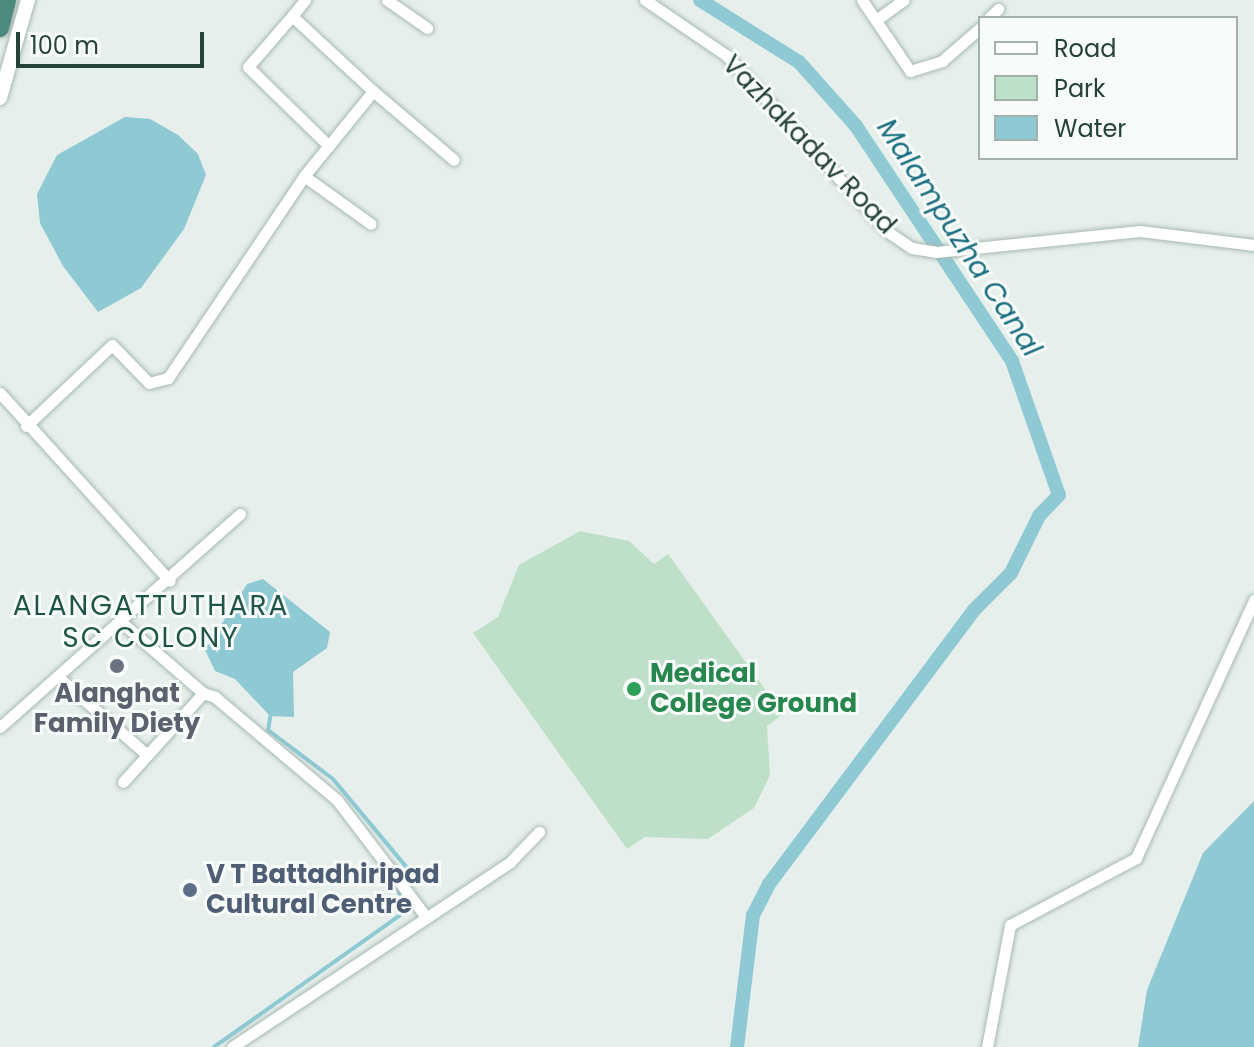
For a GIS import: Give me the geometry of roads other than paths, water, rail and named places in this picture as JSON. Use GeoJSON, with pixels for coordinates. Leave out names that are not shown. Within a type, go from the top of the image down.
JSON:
{"type":"FeatureCollection","features":[{"type":"Feature","properties":{"kind":"highway"},"geometry":{"type":"LineString","coordinates":[[0,28],[7,0]]}},
{"type":"Feature","properties":{"kind":"street"},"geometry":{"type":"LineString","coordinates":[[0,98],[28,0]]}},
{"type":"Feature","properties":{"kind":"street"},"geometry":{"type":"LineString","coordinates":[[305,0],[248,67],[329,146]]}},
{"type":"Feature","properties":{"kind":"street"},"geometry":{"type":"LineString","coordinates":[[387,0],[427,28]]}},
{"type":"Feature","properties":{"kind":"street","name":"Vazhakadav Road"},"geometry":{"type":"LineString","coordinates":[[645,0],[726,55],[888,232],[936,252],[1140,231],[1254,245]]}},
{"type":"Feature","properties":{"kind":"street"},"geometry":{"type":"LineString","coordinates":[[862,0],[910,71],[933,66],[978,30]]}},
{"type":"Feature","properties":{"kind":"street"},"geometry":{"type":"LineString","coordinates":[[876,20],[904,0]]}},
{"type":"Feature","properties":{"kind":"street"},"geometry":{"type":"LineString","coordinates":[[292,16],[454,160]]}},
{"type":"Feature","properties":{"kind":"street"},"geometry":{"type":"LineString","coordinates":[[26,426],[112,345],[149,383],[168,378],[304,176],[373,91]]}},
{"type":"Feature","properties":{"kind":"street"},"geometry":{"type":"LineString","coordinates":[[304,176],[371,224]]}},
{"type":"Feature","properties":{"kind":"street"},"geometry":{"type":"LineString","coordinates":[[0,393],[26,426],[170,581]]}},
{"type":"Feature","properties":{"kind":"street"},"geometry":{"type":"LineString","coordinates":[[0,727],[170,581],[240,514]]}},
{"type":"Feature","properties":{"kind":"street"},"geometry":{"type":"LineString","coordinates":[[987,1047],[1001,942],[1010,925],[1136,858],[1254,600]]}},
{"type":"Feature","properties":{"kind":"street"},"geometry":{"type":"LineString","coordinates":[[121,622],[203,693],[337,800],[423,913]]}},
{"type":"Feature","properties":{"kind":"street"},"geometry":{"type":"LineString","coordinates":[[58,677],[147,755]]}},
{"type":"Feature","properties":{"kind":"street"},"geometry":{"type":"LineString","coordinates":[[123,782],[203,693]]}},
{"type":"Feature","properties":{"kind":"street"},"geometry":{"type":"LineString","coordinates":[[232,1047],[423,913],[510,862],[539,832]]}},
{"type":"Feature","properties":{"kind":"water"},"geometry":{"type":"Polygon","coordinates":[[[125,117],[150,119],[178,135],[198,154],[206,175],[184,229],[141,288],[98,312],[63,266],[40,223],[37,194],[57,155],[125,117]]]}},
{"type":"Feature","properties":{"kind":"water"},"geometry":{"type":"Polygon","coordinates":[[[263,579],[330,632],[327,648],[293,672],[294,717],[270,716],[235,679],[215,671],[205,650],[247,584],[263,579]]]}},
{"type":"Feature","properties":{"kind":"water"},"geometry":{"type":"Polygon","coordinates":[[[1254,801],[1254,1047],[1138,1047],[1147,990],[1203,853],[1254,801]]]}},
{"type":"Feature","properties":{"kind":"waterway","name":"Malampuzha Canal"},"geometry":{"type":"LineString","coordinates":[[700,0],[799,62],[856,126],[1012,361],[1059,495],[1039,516],[1011,573],[974,610],[769,884],[753,915],[737,1047]]}},
{"type":"Feature","properties":{"kind":"waterway"},"geometry":{"type":"LineString","coordinates":[[271,712],[268,730],[333,779],[408,869]]}},
{"type":"Feature","properties":{"kind":"waterway"},"geometry":{"type":"LineString","coordinates":[[214,1047],[403,913],[398,887]]}},
{"type":"Feature","properties":{"kind":"place","name":"Alanghat Family Diety"},"geometry":{"type":"Point","coordinates":[117,666]}},
{"type":"Feature","properties":{"kind":"place","name":"Medical College Ground"},"geometry":{"type":"Point","coordinates":[634,689]}},
{"type":"Feature","properties":{"kind":"place","name":"V T Battadhiripad Cultural Centre"},"geometry":{"type":"Point","coordinates":[190,890]}},
{"type":"Feature","properties":{"kind":"district","name":"ALANGATTUTHARA SC COLONY"},"geometry":{"type":"Point","coordinates":[151,622]}}]}
